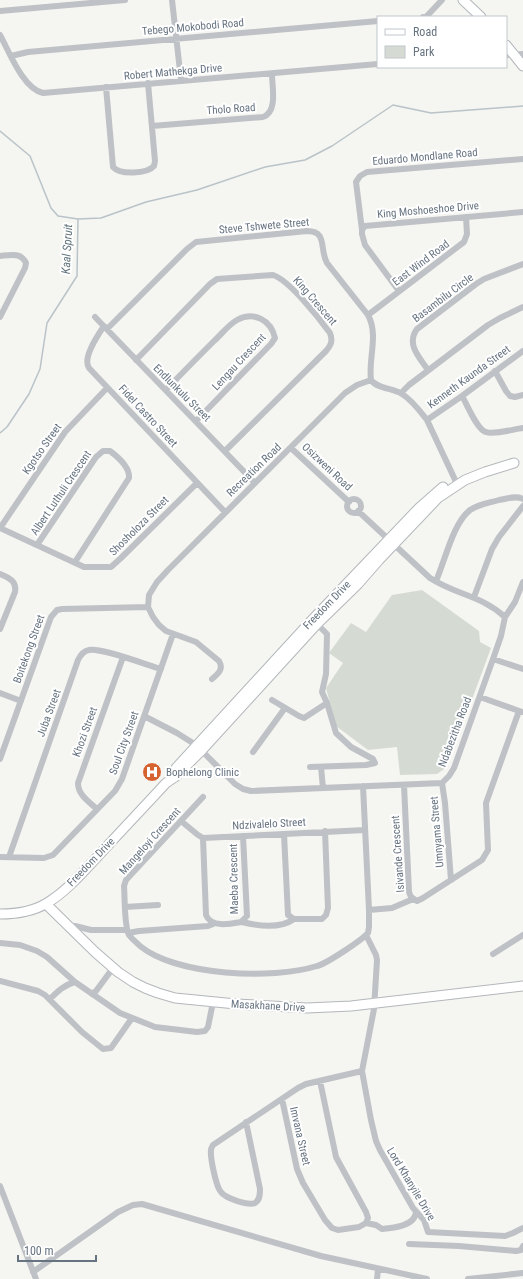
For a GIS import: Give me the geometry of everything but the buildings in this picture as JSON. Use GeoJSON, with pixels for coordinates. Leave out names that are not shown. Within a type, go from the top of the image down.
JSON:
{"type":"FeatureCollection","features":[{"type":"Feature","properties":{"kind":"street"},"geometry":{"type":"LineString","coordinates":[[0,11],[125,0]]}},
{"type":"Feature","properties":{"kind":"street"},"geometry":{"type":"LineString","coordinates":[[172,0],[181,80]]}},
{"type":"Feature","properties":{"kind":"street"},"geometry":{"type":"LineString","coordinates":[[426,16],[442,0]]}},
{"type":"Feature","properties":{"kind":"street"},"geometry":{"type":"LineString","coordinates":[[463,0],[480,16]]}},
{"type":"Feature","properties":{"kind":"street","name":"Tebego Mokobodi Road"},"geometry":{"type":"LineString","coordinates":[[11,56],[23,52],[377,21]]}},
{"type":"Feature","properties":{"kind":"street","name":"Robert Mathekga Drive"},"geometry":{"type":"LineString","coordinates":[[0,35],[27,84],[39,92],[106,88],[181,80],[272,74],[377,64]]}},
{"type":"Feature","properties":{"kind":"street"},"geometry":{"type":"LineString","coordinates":[[507,46],[523,66]]}},
{"type":"Feature","properties":{"kind":"street","name":"Tholo Road"},"geometry":{"type":"LineString","coordinates":[[152,126],[267,116],[273,107],[272,74]]}},
{"type":"Feature","properties":{"kind":"street"},"geometry":{"type":"LineString","coordinates":[[106,88],[112,161],[115,169],[124,172],[148,171],[153,168],[155,161],[148,84]]}},
{"type":"Feature","properties":{"kind":"street","name":"Eduardo Mondlane Road"},"geometry":{"type":"LineString","coordinates":[[362,230],[356,182],[360,176],[367,172],[523,159]]}},
{"type":"Feature","properties":{"kind":"street","name":"King Moshoeshoe Drive"},"geometry":{"type":"LineString","coordinates":[[362,230],[365,226],[523,212]]}},
{"type":"Feature","properties":{"kind":"street","name":"East Wind Road"},"geometry":{"type":"LineString","coordinates":[[368,315],[464,242],[467,234],[466,217]]}},
{"type":"Feature","properties":{"kind":"street"},"geometry":{"type":"LineString","coordinates":[[362,230],[365,245],[399,291]]}},
{"type":"Feature","properties":{"kind":"street","name":"Steve Tshwete Street"},"geometry":{"type":"LineString","coordinates":[[106,327],[196,242],[315,231],[320,234],[323,255],[327,263],[372,322],[373,328],[370,380]]}},
{"type":"Feature","properties":{"kind":"street"},"geometry":{"type":"LineString","coordinates":[[0,256],[13,255],[21,257],[26,263],[25,268],[0,317]]}},
{"type":"Feature","properties":{"kind":"street","name":"Basambilu Circle"},"geometry":{"type":"LineString","coordinates":[[428,370],[413,347],[413,336],[417,329],[484,279],[523,264]]}},
{"type":"Feature","properties":{"kind":"street","name":"King Crescent"},"geometry":{"type":"LineString","coordinates":[[136,360],[210,284],[217,279],[273,275],[279,277],[289,285],[330,333],[332,337],[331,344],[326,351],[226,451]]}},
{"type":"Feature","properties":{"kind":"street"},"geometry":{"type":"LineString","coordinates":[[402,393],[409,385],[428,370],[488,326],[500,318],[523,307]]}},
{"type":"Feature","properties":{"kind":"street","name":"Lengau Crescent"},"geometry":{"type":"LineString","coordinates":[[166,390],[236,320],[253,316],[262,318],[266,322],[273,330],[275,338],[271,344],[196,421]]}},
{"type":"Feature","properties":{"kind":"street","name":"Endlunkulu Street"},"geometry":{"type":"LineString","coordinates":[[95,317],[226,451],[255,483]]}},
{"type":"Feature","properties":{"kind":"street","name":"Fidel Castro Street"},"geometry":{"type":"LineString","coordinates":[[106,327],[96,338],[86,362],[89,368],[225,512]]}},
{"type":"Feature","properties":{"kind":"street","name":"Kenneth Kaunda Street"},"geometry":{"type":"LineString","coordinates":[[427,420],[523,351]]}},
{"type":"Feature","properties":{"kind":"street"},"geometry":{"type":"LineString","coordinates":[[495,371],[508,394],[515,397],[523,395]]}},
{"type":"Feature","properties":{"kind":"street"},"geometry":{"type":"LineString","coordinates":[[370,380],[374,384],[402,393],[421,412],[427,420],[456,482]]}},
{"type":"Feature","properties":{"kind":"street","name":"Recreation Road"},"geometry":{"type":"LineString","coordinates":[[148,607],[149,595],[157,582],[225,512],[345,393],[357,385],[370,380]]}},
{"type":"Feature","properties":{"kind":"street","name":"Kgotso Street"},"geometry":{"type":"LineString","coordinates":[[0,528],[65,432],[107,388]]}},
{"type":"Feature","properties":{"kind":"street"},"geometry":{"type":"LineString","coordinates":[[462,396],[478,426],[485,432],[491,433],[523,428]]}},
{"type":"Feature","properties":{"kind":"street","name":"Osizweni Road"},"geometry":{"type":"LineString","coordinates":[[291,448],[349,502]]}},
{"type":"Feature","properties":{"kind":"street","name":"Albert Luthuli Crescent"},"geometry":{"type":"LineString","coordinates":[[38,545],[96,457],[103,451],[110,451],[127,468],[129,478],[75,562]]}},
{"type":"Feature","properties":{"kind":"street","name":"Freedom Drive"},"geometry":{"type":"LineString","coordinates":[[0,914],[25,911],[46,904],[79,876],[166,783],[175,778],[199,748],[391,542],[456,482],[480,469],[503,464],[523,462]]}},
{"type":"Feature","properties":{"kind":"street","name":"Shosholoza Street"},"geometry":{"type":"LineString","coordinates":[[0,528],[86,567],[105,568],[113,566],[197,483]]}},
{"type":"Feature","properties":{"kind":"street"},"geometry":{"type":"LineString","coordinates":[[436,581],[458,525],[465,515],[482,504],[515,497],[523,499]]}},
{"type":"Feature","properties":{"kind":"street"},"geometry":{"type":"LineString","coordinates":[[354,500],[358,502],[360,506],[358,511],[354,513],[349,511],[347,506],[349,502],[354,500]]}},
{"type":"Feature","properties":{"kind":"street"},"geometry":{"type":"LineString","coordinates":[[474,597],[492,549],[499,537],[523,506]]}},
{"type":"Feature","properties":{"kind":"street"},"geometry":{"type":"LineString","coordinates":[[358,511],[420,569],[436,581],[493,606],[505,617],[515,602],[523,582]]}},
{"type":"Feature","properties":{"kind":"street","name":"Freedom Drive"},"geometry":{"type":"LineString","coordinates":[[199,748],[317,624],[358,584],[391,542]]}},
{"type":"Feature","properties":{"kind":"street"},"geometry":{"type":"LineString","coordinates":[[0,574],[12,579],[16,588],[0,629]]}},
{"type":"Feature","properties":{"kind":"street"},"geometry":{"type":"LineString","coordinates":[[148,607],[154,620],[159,626],[173,634],[196,642],[219,661],[221,665],[220,670],[212,679]]}},
{"type":"Feature","properties":{"kind":"street","name":"Boitekong Street"},"geometry":{"type":"LineString","coordinates":[[0,759],[50,616],[57,610],[148,607]]}},
{"type":"Feature","properties":{"kind":"street","name":"Ndabezitha Road"},"geometry":{"type":"LineString","coordinates":[[144,716],[177,733],[199,748],[235,784],[247,790],[255,791],[404,785],[442,782],[452,770],[480,697],[501,636],[505,617]]}},
{"type":"Feature","properties":{"kind":"street"},"geometry":{"type":"LineString","coordinates":[[310,767],[366,765],[373,764],[375,762],[372,757],[351,747],[337,734],[334,727],[322,690],[327,670],[327,634],[317,624]]}},
{"type":"Feature","properties":{"kind":"street","name":"Soul City Street"},"geometry":{"type":"LineString","coordinates":[[0,857],[50,857],[58,851],[121,783],[173,634]]}},
{"type":"Feature","properties":{"kind":"street","name":"Juba Street"},"geometry":{"type":"LineString","coordinates":[[9,857],[80,657],[86,651],[91,649],[99,650],[161,669]]}},
{"type":"Feature","properties":{"kind":"street","name":"Khozi Street"},"geometry":{"type":"LineString","coordinates":[[97,809],[81,794],[78,783],[123,657]]}},
{"type":"Feature","properties":{"kind":"street"},"geometry":{"type":"LineString","coordinates":[[493,659],[523,669]]}},
{"type":"Feature","properties":{"kind":"street"},"geometry":{"type":"LineString","coordinates":[[0,693],[21,701]]}},
{"type":"Feature","properties":{"kind":"street"},"geometry":{"type":"LineString","coordinates":[[480,697],[521,712]]}},
{"type":"Feature","properties":{"kind":"street"},"geometry":{"type":"LineString","coordinates":[[272,700],[301,717],[305,717],[327,703]]}},
{"type":"Feature","properties":{"kind":"street"},"geometry":{"type":"LineString","coordinates":[[254,752],[285,708]]}},
{"type":"Feature","properties":{"kind":"street","name":"Isivande Crescent"},"geometry":{"type":"LineString","coordinates":[[404,785],[409,892],[413,899],[420,900],[482,860],[488,853],[486,803],[521,712]]}},
{"type":"Feature","properties":{"kind":"street"},"geometry":{"type":"LineString","coordinates":[[321,767],[323,788]]}},
{"type":"Feature","properties":{"kind":"street","name":"Umnyama Street"},"geometry":{"type":"LineString","coordinates":[[442,782],[451,880]]}},
{"type":"Feature","properties":{"kind":"street"},"geometry":{"type":"LineString","coordinates":[[128,932],[135,942],[149,952],[168,962],[183,966],[220,971],[262,974],[285,972],[319,966],[366,935],[369,930],[363,786]]}},
{"type":"Feature","properties":{"kind":"street","name":"Mangeloyi Crescent"},"geometry":{"type":"LineString","coordinates":[[128,932],[124,886],[127,878],[204,796]]}},
{"type":"Feature","properties":{"kind":"street"},"geometry":{"type":"LineString","coordinates":[[181,821],[203,838],[206,915],[208,920],[214,924]]}},
{"type":"Feature","properties":{"kind":"street","name":"Ndzivalelo Street"},"geometry":{"type":"LineString","coordinates":[[203,838],[365,830]]}},
{"type":"Feature","properties":{"kind":"street"},"geometry":{"type":"LineString","coordinates":[[284,834],[287,913],[289,917],[294,919],[322,919],[327,913],[328,908],[325,831]]}},
{"type":"Feature","properties":{"kind":"street","name":"Maeba Crescent"},"geometry":{"type":"LineString","coordinates":[[68,926],[92,930],[128,932],[242,922],[246,918],[247,912],[243,836]]}},
{"type":"Feature","properties":{"kind":"street"},"geometry":{"type":"LineString","coordinates":[[369,910],[392,908],[413,899]]}},
{"type":"Feature","properties":{"kind":"street","name":"Masakhane Drive"},"geometry":{"type":"LineString","coordinates":[[46,904],[113,968],[133,982],[158,993],[175,998],[307,1008],[375,1003],[523,986]]}},
{"type":"Feature","properties":{"kind":"street"},"geometry":{"type":"LineString","coordinates":[[125,907],[158,905]]}},
{"type":"Feature","properties":{"kind":"street"},"geometry":{"type":"LineString","coordinates":[[242,922],[252,925],[286,924],[294,919]]}},
{"type":"Feature","properties":{"kind":"street","name":"Lord Khanyile Drive"},"geometry":{"type":"LineString","coordinates":[[366,935],[376,957],[375,1003],[362,1071],[376,1141],[416,1212],[424,1220],[429,1233],[505,1236],[523,1228]]}},
{"type":"Feature","properties":{"kind":"street"},"geometry":{"type":"LineString","coordinates":[[494,954],[523,935]]}},
{"type":"Feature","properties":{"kind":"street"},"geometry":{"type":"LineString","coordinates":[[0,943],[20,945],[37,951],[47,957],[75,982],[120,1013],[155,1027],[203,1031],[208,1027],[213,1002]]}},
{"type":"Feature","properties":{"kind":"street"},"geometry":{"type":"LineString","coordinates":[[92,994],[96,991],[113,968]]}},
{"type":"Feature","properties":{"kind":"street"},"geometry":{"type":"LineString","coordinates":[[0,981],[38,991],[50,999],[82,1032],[103,1049],[111,1048],[132,1018]]}},
{"type":"Feature","properties":{"kind":"street"},"geometry":{"type":"LineString","coordinates":[[50,999],[59,990],[68,984],[75,982]]}},
{"type":"Feature","properties":{"kind":"street"},"geometry":{"type":"LineString","coordinates":[[246,1122],[260,1189],[259,1198],[253,1204],[243,1203],[222,1193],[218,1186],[211,1152],[213,1145],[246,1122],[302,1086],[362,1071]]}},
{"type":"Feature","properties":{"kind":"street"},"geometry":{"type":"LineString","coordinates":[[320,1081],[336,1157],[366,1212],[368,1218],[366,1223],[376,1225],[382,1229],[399,1227],[412,1220],[416,1212]]}},
{"type":"Feature","properties":{"kind":"street","name":"Imvana Street"},"geometry":{"type":"LineString","coordinates":[[282,1099],[297,1169],[303,1183],[325,1220],[332,1228],[338,1230],[359,1227],[366,1223]]}},
{"type":"Feature","properties":{"kind":"street"},"geometry":{"type":"LineString","coordinates":[[0,1186],[36,1279]]}},
{"type":"Feature","properties":{"kind":"street"},"geometry":{"type":"LineString","coordinates":[[33,1272],[118,1212],[138,1204],[147,1205],[321,1256],[427,1279]]}},
{"type":"Feature","properties":{"kind":"street"},"geometry":{"type":"LineString","coordinates":[[410,1244],[459,1246],[516,1251],[521,1250],[523,1246]]}},
{"type":"Feature","properties":{"kind":"street"},"geometry":{"type":"LineString","coordinates":[[376,1279],[378,1269]]}},
{"type":"Feature","properties":{"kind":"street"},"geometry":{"type":"LineString","coordinates":[[468,1279],[521,1275]]}},
{"type":"Feature","properties":{"kind":"green space"},"geometry":{"type":"Polygon","coordinates":[[[422,590],[479,631],[480,642],[491,648],[447,767],[437,774],[400,775],[397,747],[368,750],[336,726],[326,688],[343,663],[329,653],[351,623],[366,632],[392,595],[422,590]]]}},
{"type":"Feature","properties":{"kind":"waterway"},"geometry":{"type":"LineString","coordinates":[[78,219],[101,218],[146,202],[197,190],[265,167],[305,160],[332,146],[393,105],[431,113],[523,106]]}},
{"type":"Feature","properties":{"kind":"waterway","name":"Kaal Spruit"},"geometry":{"type":"LineString","coordinates":[[0,131],[30,156],[51,208],[58,216],[78,219],[77,276],[47,323],[40,369],[29,394],[7,427],[0,433]]}},
{"type":"Feature","properties":{"kind":"place","name":"Bophelong Clinic"},"geometry":{"type":"Point","coordinates":[152,772]}}]}
